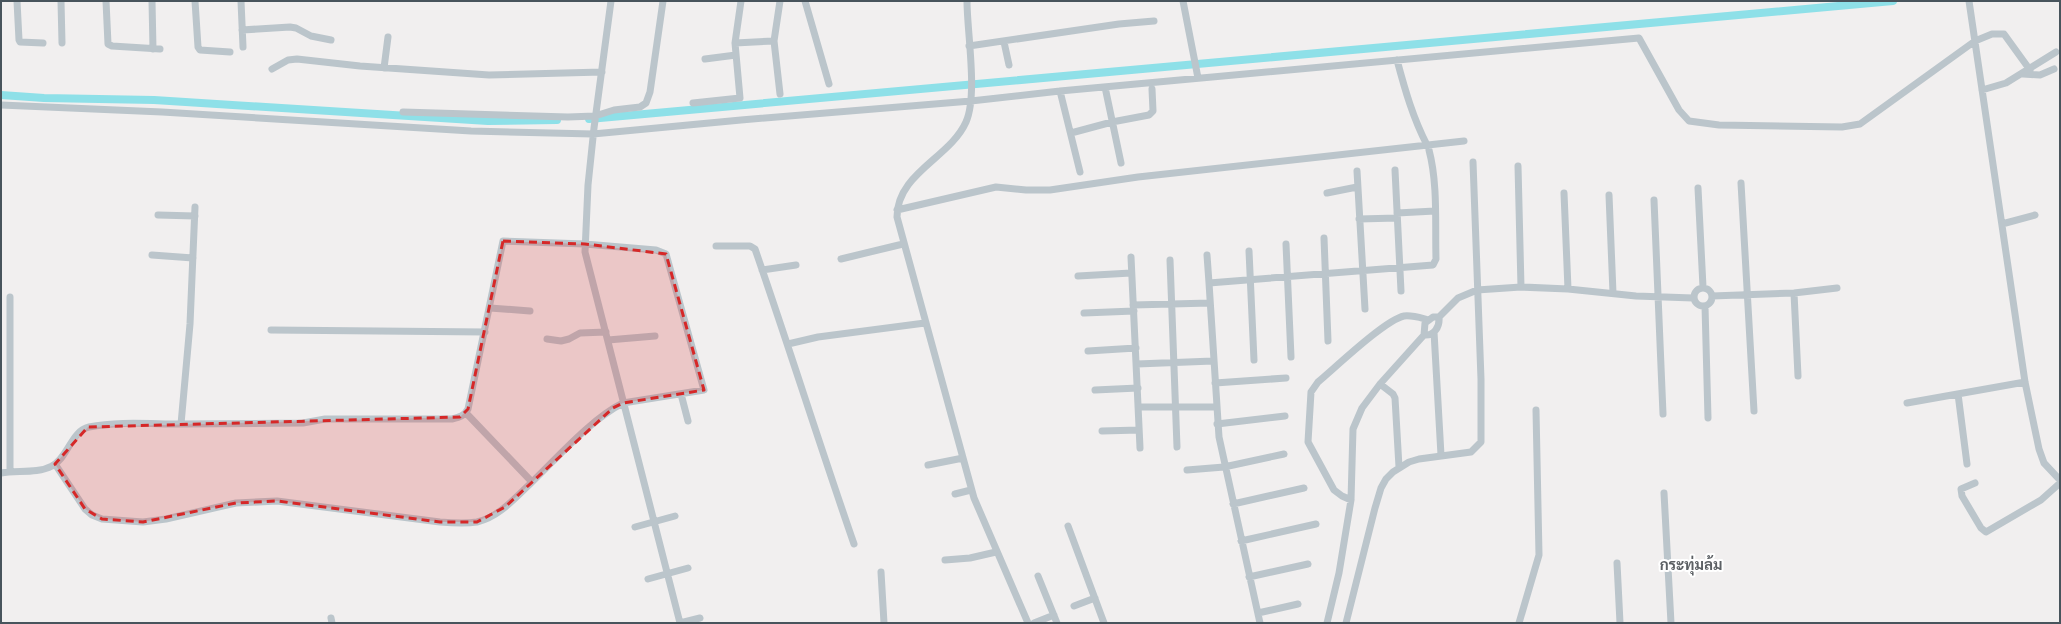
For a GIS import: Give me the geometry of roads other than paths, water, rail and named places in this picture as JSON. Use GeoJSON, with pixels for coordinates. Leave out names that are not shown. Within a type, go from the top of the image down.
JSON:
{"type":"FeatureCollection","features":[{"type":"Feature","properties":{"kind":"street"},"geometry":{"type":"LineString","coordinates":[[17,1],[20,42],[43,43]]}},
{"type":"Feature","properties":{"kind":"street"},"geometry":{"type":"LineString","coordinates":[[61,1],[62,43]]}},
{"type":"Feature","properties":{"kind":"street"},"geometry":{"type":"LineString","coordinates":[[106,1],[108,44],[112,46],[156,49],[152,1]]}},
{"type":"Feature","properties":{"kind":"street"},"geometry":{"type":"LineString","coordinates":[[195,1],[198,47],[200,50],[230,52]]}},
{"type":"Feature","properties":{"kind":"street"},"geometry":{"type":"LineString","coordinates":[[241,1],[243,47]]}},
{"type":"Feature","properties":{"kind":"street"},"geometry":{"type":"LineString","coordinates":[[611,1],[595,117],[585,252],[680,623],[700,618]]}},
{"type":"Feature","properties":{"kind":"street"},"geometry":{"type":"LineString","coordinates":[[403,112],[595,117],[614,110],[640,106],[646,103],[653,73],[663,1]]}},
{"type":"Feature","properties":{"kind":"street"},"geometry":{"type":"LineString","coordinates":[[694,103],[740,98],[735,44],[741,1]]}},
{"type":"Feature","properties":{"kind":"street"},"geometry":{"type":"LineString","coordinates":[[780,1],[774,41],[780,94]]}},
{"type":"Feature","properties":{"kind":"street"},"geometry":{"type":"LineString","coordinates":[[805,1],[829,84]]}},
{"type":"Feature","properties":{"kind":"street"},"geometry":{"type":"LineString","coordinates":[[967,1],[971,84],[971,101],[969,112],[962,128],[909,184],[900,198],[896,210],[898,224],[971,490],[996,552],[1028,623]]}},
{"type":"Feature","properties":{"kind":"street"},"geometry":{"type":"LineString","coordinates":[[1183,1],[1197,71]]}},
{"type":"Feature","properties":{"kind":"street"},"geometry":{"type":"LineString","coordinates":[[1969,2],[2025,382],[2039,449],[2044,462],[2060,481],[2041,500],[1986,532],[1981,528],[1962,496],[1961,489],[1975,483]]}},
{"type":"Feature","properties":{"kind":"street"},"geometry":{"type":"LineString","coordinates":[[969,46],[1119,24],[1154,21]]}},
{"type":"Feature","properties":{"kind":"street"},"geometry":{"type":"LineString","coordinates":[[242,30],[290,27],[318,38],[332,40]]}},
{"type":"Feature","properties":{"kind":"street"},"geometry":{"type":"LineString","coordinates":[[1,105],[162,112],[471,131],[594,131],[971,101],[1105,87],[1197,71],[1397,60],[1639,38],[1679,110],[1689,121],[1719,125],[1842,127],[1860,124],[1975,41],[1992,34],[2004,34],[2030,70]]}},
{"type":"Feature","properties":{"kind":"street"},"geometry":{"type":"LineString","coordinates":[[384,68],[388,37]]}},
{"type":"Feature","properties":{"kind":"street"},"geometry":{"type":"LineString","coordinates":[[735,44],[774,41]]}},
{"type":"Feature","properties":{"kind":"street"},"geometry":{"type":"LineString","coordinates":[[1004,42],[1009,65]]}},
{"type":"Feature","properties":{"kind":"street"},"geometry":{"type":"LineString","coordinates":[[1982,90],[2006,83],[2030,70],[2056,52]]}},
{"type":"Feature","properties":{"kind":"street"},"geometry":{"type":"LineString","coordinates":[[705,59],[736,55]]}},
{"type":"Feature","properties":{"kind":"street"},"geometry":{"type":"LineString","coordinates":[[272,69],[288,60],[297,59],[384,68],[489,75],[602,72]]}},
{"type":"Feature","properties":{"kind":"street"},"geometry":{"type":"LineString","coordinates":[[1209,283],[1433,265],[1435,262],[1435,211],[1433,170],[1428,148],[1408,99],[1397,60]]}},
{"type":"Feature","properties":{"kind":"street"},"geometry":{"type":"LineString","coordinates":[[2023,74],[2040,75],[2054,69]]}},
{"type":"Feature","properties":{"kind":"street"},"geometry":{"type":"LineString","coordinates":[[1105,87],[1121,163]]}},
{"type":"Feature","properties":{"kind":"street"},"geometry":{"type":"LineString","coordinates":[[1071,133],[1112,122],[1150,115],[1153,111],[1152,89]]}},
{"type":"Feature","properties":{"kind":"street"},"geometry":{"type":"LineString","coordinates":[[1060,91],[1080,172]]}},
{"type":"Feature","properties":{"kind":"street"},"geometry":{"type":"LineString","coordinates":[[896,210],[996,187],[1026,190],[1050,190],[1138,177],[1428,148],[1464,141]]}},
{"type":"Feature","properties":{"kind":"street"},"geometry":{"type":"LineString","coordinates":[[1346,623],[1381,488],[1393,472],[1399,467],[1419,459],[1472,452],[1481,442],[1481,379],[1473,162]]}},
{"type":"Feature","properties":{"kind":"street"},"geometry":{"type":"LineString","coordinates":[[1518,166],[1521,287]]}},
{"type":"Feature","properties":{"kind":"street"},"geometry":{"type":"LineString","coordinates":[[1395,170],[1401,291]]}},
{"type":"Feature","properties":{"kind":"street"},"geometry":{"type":"LineString","coordinates":[[1357,171],[1365,309]]}},
{"type":"Feature","properties":{"kind":"street"},"geometry":{"type":"LineString","coordinates":[[1741,183],[1746,295],[1754,411]]}},
{"type":"Feature","properties":{"kind":"street"},"geometry":{"type":"LineString","coordinates":[[1327,193],[1357,187]]}},
{"type":"Feature","properties":{"kind":"street"},"geometry":{"type":"LineString","coordinates":[[1698,188],[1703,287]]}},
{"type":"Feature","properties":{"kind":"street"},"geometry":{"type":"LineString","coordinates":[[1564,193],[1568,289]]}},
{"type":"Feature","properties":{"kind":"street"},"geometry":{"type":"LineString","coordinates":[[1609,195],[1613,294]]}},
{"type":"Feature","properties":{"kind":"street"},"geometry":{"type":"LineString","coordinates":[[1654,200],[1663,414]]}},
{"type":"Feature","properties":{"kind":"street"},"geometry":{"type":"LineString","coordinates":[[181,424],[190,324],[195,207]]}},
{"type":"Feature","properties":{"kind":"street"},"geometry":{"type":"LineString","coordinates":[[1359,219],[1435,211]]}},
{"type":"Feature","properties":{"kind":"street"},"geometry":{"type":"LineString","coordinates":[[158,214],[195,216]]}},
{"type":"Feature","properties":{"kind":"street"},"geometry":{"type":"LineString","coordinates":[[2002,224],[2035,214]]}},
{"type":"Feature","properties":{"kind":"street"},"geometry":{"type":"LineString","coordinates":[[1324,238],[1328,341]]}},
{"type":"Feature","properties":{"kind":"street"},"geometry":{"type":"LineString","coordinates":[[1,473],[10,471],[42,470],[55,464],[72,441],[88,427],[129,424],[303,423],[326,419],[452,419],[460,417],[466,412],[485,332],[503,241],[585,244],[656,250],[666,254],[704,390],[623,403],[608,412],[505,507],[492,516],[477,522],[440,522],[277,501],[236,503],[166,519],[143,522],[102,519],[92,515],[85,509],[55,464]]}},
{"type":"Feature","properties":{"kind":"street"},"geometry":{"type":"LineString","coordinates":[[841,260],[904,244]]}},
{"type":"Feature","properties":{"kind":"street"},"geometry":{"type":"LineString","coordinates":[[1286,244],[1292,357]]}},
{"type":"Feature","properties":{"kind":"street"},"geometry":{"type":"LineString","coordinates":[[716,246],[753,247],[788,344],[814,431],[854,544]]}},
{"type":"Feature","properties":{"kind":"street"},"geometry":{"type":"LineString","coordinates":[[1249,251],[1254,360]]}},
{"type":"Feature","properties":{"kind":"street"},"geometry":{"type":"LineString","coordinates":[[152,255],[193,258]]}},
{"type":"Feature","properties":{"kind":"street"},"geometry":{"type":"LineString","coordinates":[[1207,255],[1217,424],[1224,467],[1260,623]]}},
{"type":"Feature","properties":{"kind":"street"},"geometry":{"type":"LineString","coordinates":[[1131,257],[1140,448]]}},
{"type":"Feature","properties":{"kind":"street"},"geometry":{"type":"LineString","coordinates":[[1170,260],[1177,447]]}},
{"type":"Feature","properties":{"kind":"street"},"geometry":{"type":"LineString","coordinates":[[762,270],[796,265]]}},
{"type":"Feature","properties":{"kind":"street"},"geometry":{"type":"LineString","coordinates":[[1078,276],[1131,273]]}},
{"type":"Feature","properties":{"kind":"street"},"geometry":{"type":"LineString","coordinates":[[1351,500],[1334,490],[1308,442],[1312,389],[1318,382],[1389,322],[1405,316],[1413,316],[1429,320],[1439,317],[1458,298],[1477,290],[1521,287],[1568,289],[1658,297],[1693,298]]}},
{"type":"Feature","properties":{"kind":"street"},"geometry":{"type":"LineString","coordinates":[[1693,298],[1697,304],[1704,306],[1709,304],[1712,296],[1711,292],[1703,287]]}},
{"type":"Feature","properties":{"kind":"street"},"geometry":{"type":"LineString","coordinates":[[1693,298],[1696,290],[1703,287]]}},
{"type":"Feature","properties":{"kind":"street"},"geometry":{"type":"LineString","coordinates":[[1712,296],[1794,293],[1837,288]]}},
{"type":"Feature","properties":{"kind":"street"},"geometry":{"type":"LineString","coordinates":[[1794,293],[1798,376]]}},
{"type":"Feature","properties":{"kind":"street"},"geometry":{"type":"LineString","coordinates":[[10,297],[10,471]]}},
{"type":"Feature","properties":{"kind":"street"},"geometry":{"type":"LineString","coordinates":[[1084,313],[1210,303]]}},
{"type":"Feature","properties":{"kind":"street"},"geometry":{"type":"LineString","coordinates":[[1704,306],[1708,418]]}},
{"type":"Feature","properties":{"kind":"street"},"geometry":{"type":"LineString","coordinates":[[490,308],[530,311]]}},
{"type":"Feature","properties":{"kind":"street"},"geometry":{"type":"LineString","coordinates":[[1327,623],[1339,573],[1351,500],[1353,429],[1362,408],[1380,384],[1424,335],[1434,332],[1439,324],[1439,317]]}},
{"type":"Feature","properties":{"kind":"street"},"geometry":{"type":"LineString","coordinates":[[1424,335],[1423,327],[1429,320]]}},
{"type":"Feature","properties":{"kind":"street"},"geometry":{"type":"LineString","coordinates":[[788,344],[818,337],[925,323]]}},
{"type":"Feature","properties":{"kind":"street"},"geometry":{"type":"LineString","coordinates":[[271,330],[485,332]]}},
{"type":"Feature","properties":{"kind":"street"},"geometry":{"type":"LineString","coordinates":[[547,339],[561,341],[569,339],[580,333],[606,332]]}},
{"type":"Feature","properties":{"kind":"street"},"geometry":{"type":"LineString","coordinates":[[1434,332],[1441,455]]}},
{"type":"Feature","properties":{"kind":"street"},"geometry":{"type":"LineString","coordinates":[[608,340],[655,336]]}},
{"type":"Feature","properties":{"kind":"street"},"geometry":{"type":"LineString","coordinates":[[1088,351],[1136,348]]}},
{"type":"Feature","properties":{"kind":"street"},"geometry":{"type":"LineString","coordinates":[[1137,364],[1214,361]]}},
{"type":"Feature","properties":{"kind":"street"},"geometry":{"type":"LineString","coordinates":[[1215,383],[1286,378]]}},
{"type":"Feature","properties":{"kind":"street"},"geometry":{"type":"LineString","coordinates":[[1907,403],[2025,382]]}},
{"type":"Feature","properties":{"kind":"street"},"geometry":{"type":"LineString","coordinates":[[1380,384],[1394,394],[1395,398],[1399,467]]}},
{"type":"Feature","properties":{"kind":"street"},"geometry":{"type":"LineString","coordinates":[[1095,390],[1138,388]]}},
{"type":"Feature","properties":{"kind":"street"},"geometry":{"type":"LineString","coordinates":[[681,394],[688,422]]}},
{"type":"Feature","properties":{"kind":"street"},"geometry":{"type":"LineString","coordinates":[[1958,394],[1967,464]]}},
{"type":"Feature","properties":{"kind":"street"},"geometry":{"type":"LineString","coordinates":[[1138,407],[1216,407]]}},
{"type":"Feature","properties":{"kind":"street"},"geometry":{"type":"LineString","coordinates":[[1519,623],[1539,555],[1536,410]]}},
{"type":"Feature","properties":{"kind":"street"},"geometry":{"type":"LineString","coordinates":[[466,412],[532,482]]}},
{"type":"Feature","properties":{"kind":"street"},"geometry":{"type":"LineString","coordinates":[[1217,424],[1285,416]]}},
{"type":"Feature","properties":{"kind":"street"},"geometry":{"type":"LineString","coordinates":[[1102,431],[1139,430]]}},
{"type":"Feature","properties":{"kind":"street"},"geometry":{"type":"LineString","coordinates":[[1187,470],[1224,467],[1284,454]]}},
{"type":"Feature","properties":{"kind":"street"},"geometry":{"type":"LineString","coordinates":[[928,465],[963,458]]}},
{"type":"Feature","properties":{"kind":"street"},"geometry":{"type":"LineString","coordinates":[[2052,472],[2060,468]]}},
{"type":"Feature","properties":{"kind":"street"},"geometry":{"type":"LineString","coordinates":[[1233,504],[1304,488]]}},
{"type":"Feature","properties":{"kind":"street"},"geometry":{"type":"LineString","coordinates":[[955,494],[971,490]]}},
{"type":"Feature","properties":{"kind":"street"},"geometry":{"type":"LineString","coordinates":[[1664,493],[1671,623]]}},
{"type":"Feature","properties":{"kind":"street"},"geometry":{"type":"LineString","coordinates":[[635,527],[675,516]]}},
{"type":"Feature","properties":{"kind":"street"},"geometry":{"type":"LineString","coordinates":[[1241,541],[1316,524]]}},
{"type":"Feature","properties":{"kind":"street"},"geometry":{"type":"LineString","coordinates":[[1068,526],[1104,623]]}},
{"type":"Feature","properties":{"kind":"street"},"geometry":{"type":"LineString","coordinates":[[945,560],[970,558],[996,552]]}},
{"type":"Feature","properties":{"kind":"street"},"geometry":{"type":"LineString","coordinates":[[1617,563],[1620,623]]}},
{"type":"Feature","properties":{"kind":"street"},"geometry":{"type":"LineString","coordinates":[[1249,577],[1308,564]]}},
{"type":"Feature","properties":{"kind":"street"},"geometry":{"type":"LineString","coordinates":[[648,579],[688,568]]}},
{"type":"Feature","properties":{"kind":"street"},"geometry":{"type":"LineString","coordinates":[[881,572],[884,623]]}},
{"type":"Feature","properties":{"kind":"street"},"geometry":{"type":"LineString","coordinates":[[1038,576],[1057,623]]}},
{"type":"Feature","properties":{"kind":"street"},"geometry":{"type":"LineString","coordinates":[[1074,606],[1095,598]]}},
{"type":"Feature","properties":{"kind":"street"},"geometry":{"type":"LineString","coordinates":[[1258,613],[1298,604]]}},
{"type":"Feature","properties":{"kind":"street"},"geometry":{"type":"LineString","coordinates":[[1034,623],[1054,615]]}},
{"type":"Feature","properties":{"kind":"waterway"},"geometry":{"type":"LineString","coordinates":[[589,119],[1893,1]]}},
{"type":"Feature","properties":{"kind":"waterway"},"geometry":{"type":"LineString","coordinates":[[1,95],[44,98],[154,100],[488,121],[557,120]]}},
{"type":"Feature","properties":{"kind":"district","name":"กระทุ่มล้ม"},"geometry":{"type":"Point","coordinates":[1691,565]}}]}
